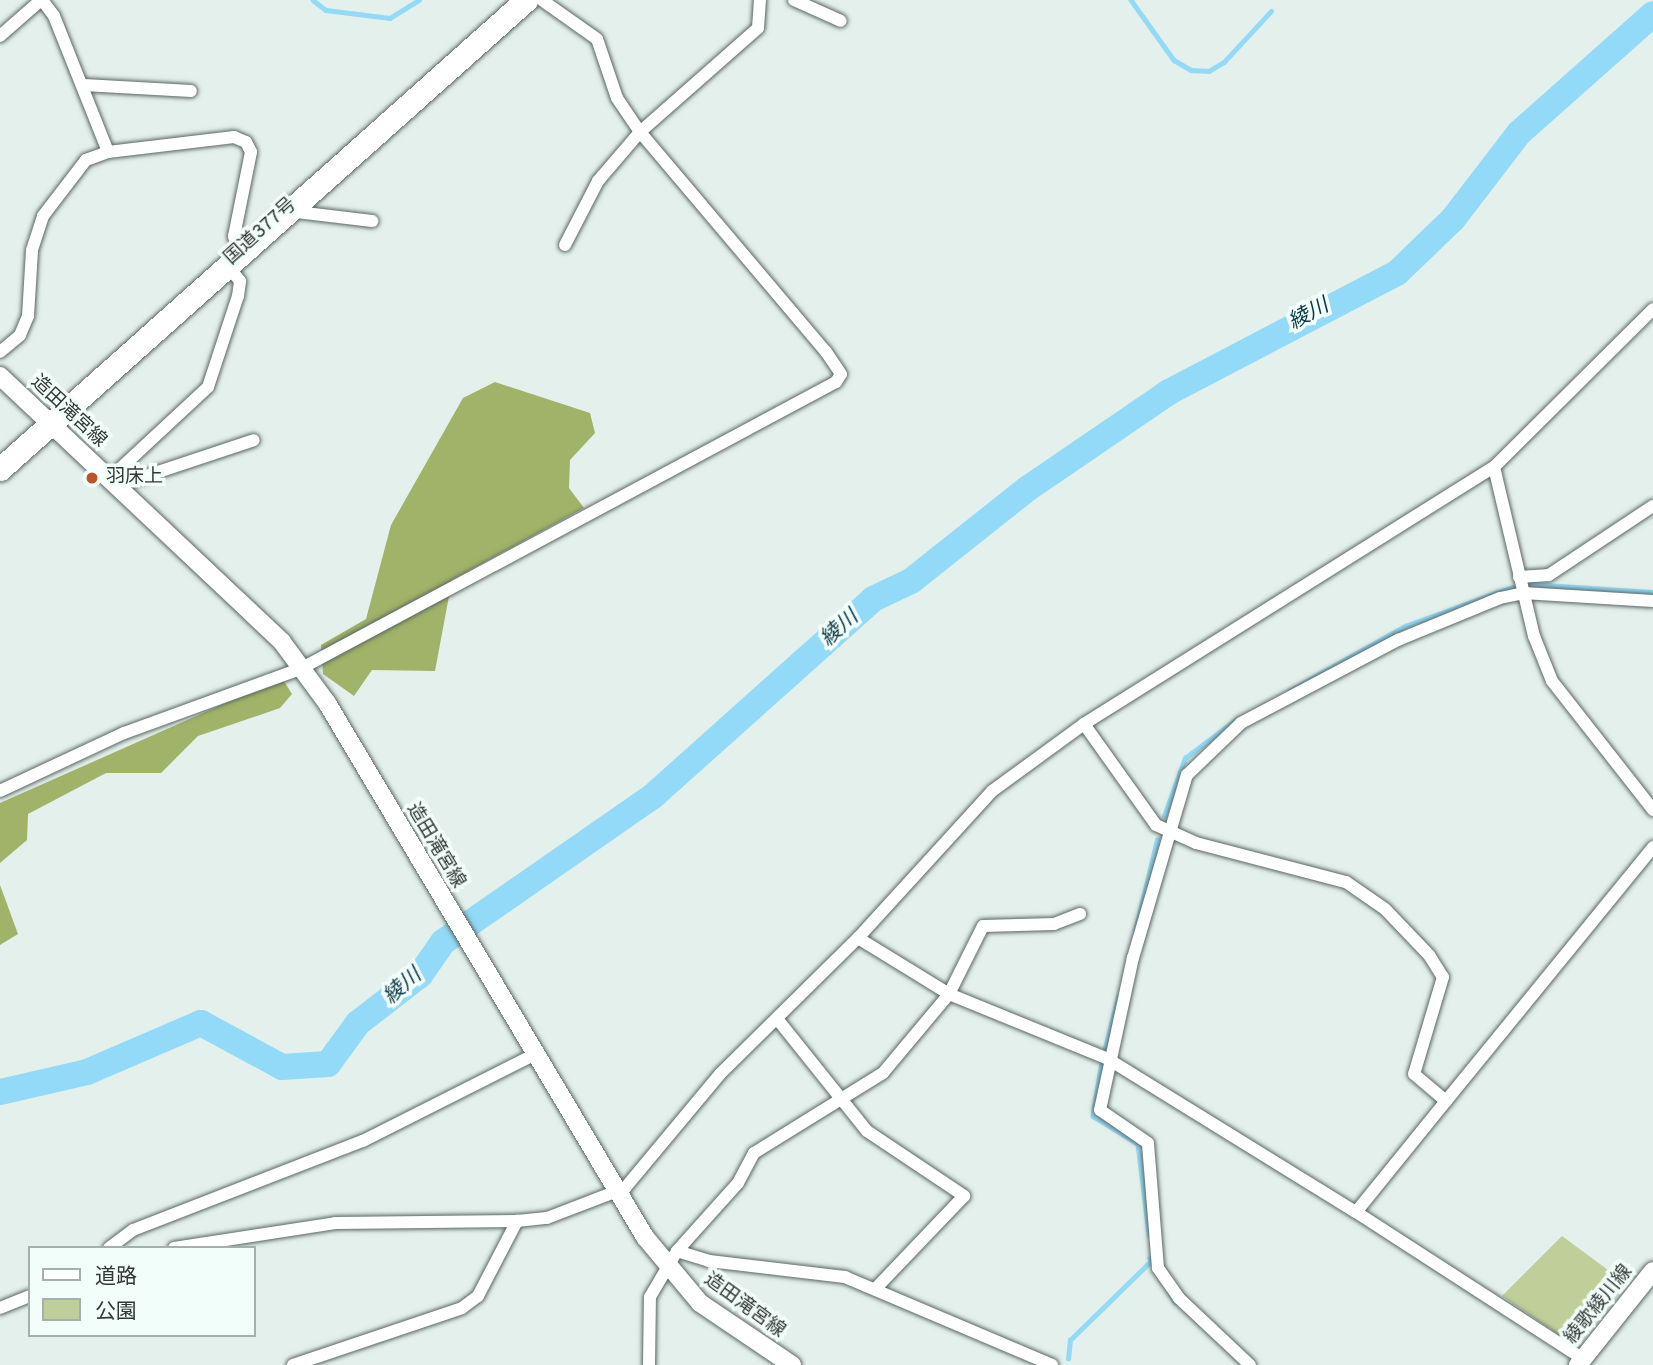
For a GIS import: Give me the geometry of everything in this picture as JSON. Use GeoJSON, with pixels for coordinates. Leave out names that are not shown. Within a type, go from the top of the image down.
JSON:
{"type":"FeatureCollection","features":[{"type":"Feature","properties":{"kind":"highway","name":"国道377号"},"geometry":{"type":"LineString","coordinates":[[0,469],[285,210],[526,0]]}},
{"type":"Feature","properties":{"kind":"main road","name":"造田滝宮線"},"geometry":{"type":"LineString","coordinates":[[0,376],[255,612],[327,703],[591,1147],[615,1192],[667,1267],[699,1303],[792,1365]]}},
{"type":"Feature","properties":{"kind":"main road","name":"綾歌綾川線"},"geometry":{"type":"LineString","coordinates":[[1580,1362],[1653,1271]]}},
{"type":"Feature","properties":{"kind":"street"},"geometry":{"type":"LineString","coordinates":[[0,36],[41,0],[84,85],[108,152]]}},
{"type":"Feature","properties":{"kind":"street"},"geometry":{"type":"LineString","coordinates":[[0,791],[124,733],[300,669],[836,382],[841,374],[826,352],[640,132],[617,98],[597,39],[542,0]]}},
{"type":"Feature","properties":{"kind":"street"},"geometry":{"type":"LineString","coordinates":[[565,246],[598,181],[640,132],[758,28],[760,0]]}},
{"type":"Feature","properties":{"kind":"street"},"geometry":{"type":"LineString","coordinates":[[794,0],[841,21]]}},
{"type":"Feature","properties":{"kind":"street"},"geometry":{"type":"LineString","coordinates":[[84,85],[191,91]]}},
{"type":"Feature","properties":{"kind":"street"},"geometry":{"type":"LineString","coordinates":[[0,352],[20,335],[28,316],[32,250],[43,216],[86,160],[108,152],[234,137],[246,142],[251,152],[232,258],[240,281],[238,296],[208,387],[112,482]]}},
{"type":"Feature","properties":{"kind":"street"},"geometry":{"type":"LineString","coordinates":[[285,210],[373,221]]}},
{"type":"Feature","properties":{"kind":"street"},"geometry":{"type":"LineString","coordinates":[[187,1246],[335,1223],[517,1222],[615,1192],[646,1169],[720,1074],[778,1020],[858,938],[992,790],[1084,724],[1494,467],[1653,309]]}},
{"type":"Feature","properties":{"kind":"street"},"geometry":{"type":"LineString","coordinates":[[112,482],[254,440]]}},
{"type":"Feature","properties":{"kind":"street"},"geometry":{"type":"LineString","coordinates":[[1494,467],[1523,593],[1552,681],[1653,810]]}},
{"type":"Feature","properties":{"kind":"street"},"geometry":{"type":"LineString","coordinates":[[1519,576],[1549,575],[1653,506]]}},
{"type":"Feature","properties":{"kind":"street"},"geometry":{"type":"LineString","coordinates":[[1251,1365],[1179,1298],[1158,1268],[1148,1143],[1100,1110],[1108,1059],[1167,831],[1187,775],[1241,723],[1398,640],[1523,593],[1653,601]]}},
{"type":"Feature","properties":{"kind":"street"},"geometry":{"type":"LineString","coordinates":[[1084,724],[1148,815],[1167,831],[1319,871],[1385,909],[1443,977],[1414,1074],[1446,1101]]}},
{"type":"Feature","properties":{"kind":"street"},"geometry":{"type":"LineString","coordinates":[[1356,1212],[1653,847]]}},
{"type":"Feature","properties":{"kind":"street"},"geometry":{"type":"LineString","coordinates":[[649,1365],[648,1309],[667,1267],[677,1251],[738,1183],[754,1153],[883,1073],[949,994],[983,926],[1054,924],[1080,914]]}},
{"type":"Feature","properties":{"kind":"street"},"geometry":{"type":"LineString","coordinates":[[858,938],[949,994],[1108,1059],[1356,1212],[1580,1362]]}},
{"type":"Feature","properties":{"kind":"street"},"geometry":{"type":"LineString","coordinates":[[778,1020],[840,1102],[900,1158],[964,1196],[876,1288]]}},
{"type":"Feature","properties":{"kind":"street"},"geometry":{"type":"LineString","coordinates":[[112,1246],[134,1230],[363,1141],[535,1053]]}},
{"type":"Feature","properties":{"kind":"street"},"geometry":{"type":"LineString","coordinates":[[293,1365],[463,1308],[478,1296],[517,1222]]}},
{"type":"Feature","properties":{"kind":"street"},"geometry":{"type":"LineString","coordinates":[[677,1251],[709,1261],[845,1277],[1052,1365]]}},
{"type":"Feature","properties":{"kind":"street"},"geometry":{"type":"LineString","coordinates":[[0,1308],[28,1297]]}},
{"type":"Feature","properties":{"kind":"green space"},"geometry":{"type":"Polygon","coordinates":[[[495,382],[590,413],[595,433],[570,460],[569,488],[584,508],[452,580],[435,671],[372,670],[354,696],[323,674],[321,645],[366,619],[391,525],[463,398],[495,382]]]}},
{"type":"Feature","properties":{"kind":"green space"},"geometry":{"type":"Polygon","coordinates":[[[282,678],[292,694],[280,708],[198,736],[161,773],[106,773],[28,814],[27,840],[0,863],[0,803],[282,678]]]}},
{"type":"Feature","properties":{"kind":"green space"},"geometry":{"type":"Polygon","coordinates":[[[0,885],[18,934],[0,945],[0,885]]]}},
{"type":"Feature","properties":{"kind":"green space"},"geometry":{"type":"Polygon","coordinates":[[[1562,1236],[1627,1284],[1575,1346],[1502,1296],[1562,1236]]]}},
{"type":"Feature","properties":{"kind":"waterway"},"geometry":{"type":"LineString","coordinates":[[313,0],[326,10],[390,18],[419,0]]}},
{"type":"Feature","properties":{"kind":"waterway"},"geometry":{"type":"LineString","coordinates":[[1131,0],[1174,60],[1191,70],[1209,71],[1224,62],[1271,11]]}},
{"type":"Feature","properties":{"kind":"waterway","name":"綾川"},"geometry":{"type":"LineString","coordinates":[[0,1092],[87,1072],[201,1023],[282,1067],[328,1064],[358,1023],[420,975],[443,942],[653,796],[873,599],[911,581],[1027,489],[1169,392],[1397,273],[1453,219],[1519,133],[1653,14]]}},
{"type":"Feature","properties":{"kind":"waterway"},"geometry":{"type":"LineString","coordinates":[[1530,584],[1653,592]]}},
{"type":"Feature","properties":{"kind":"waterway"},"geometry":{"type":"LineString","coordinates":[[1289,691],[1405,626],[1512,587]]}},
{"type":"Feature","properties":{"kind":"waterway"},"geometry":{"type":"LineString","coordinates":[[1164,816],[1185,758],[1238,718]]}},
{"type":"Feature","properties":{"kind":"waterway"},"geometry":{"type":"LineString","coordinates":[[1135,931],[1157,840]]}},
{"type":"Feature","properties":{"kind":"waterway"},"geometry":{"type":"LineString","coordinates":[[1105,1048],[1118,997]]}},
{"type":"Feature","properties":{"kind":"waterway"},"geometry":{"type":"LineString","coordinates":[[1102,1062],[1093,1116],[1138,1144],[1149,1234]]}},
{"type":"Feature","properties":{"kind":"waterway"},"geometry":{"type":"LineString","coordinates":[[1150,1258],[1175,1302]]}},
{"type":"Feature","properties":{"kind":"waterway"},"geometry":{"type":"LineString","coordinates":[[1068,1359],[1070,1340],[1151,1261]]}},
{"type":"Feature","properties":{"kind":"place","name":"羽床上"},"geometry":{"type":"Point","coordinates":[92,478]}}]}
